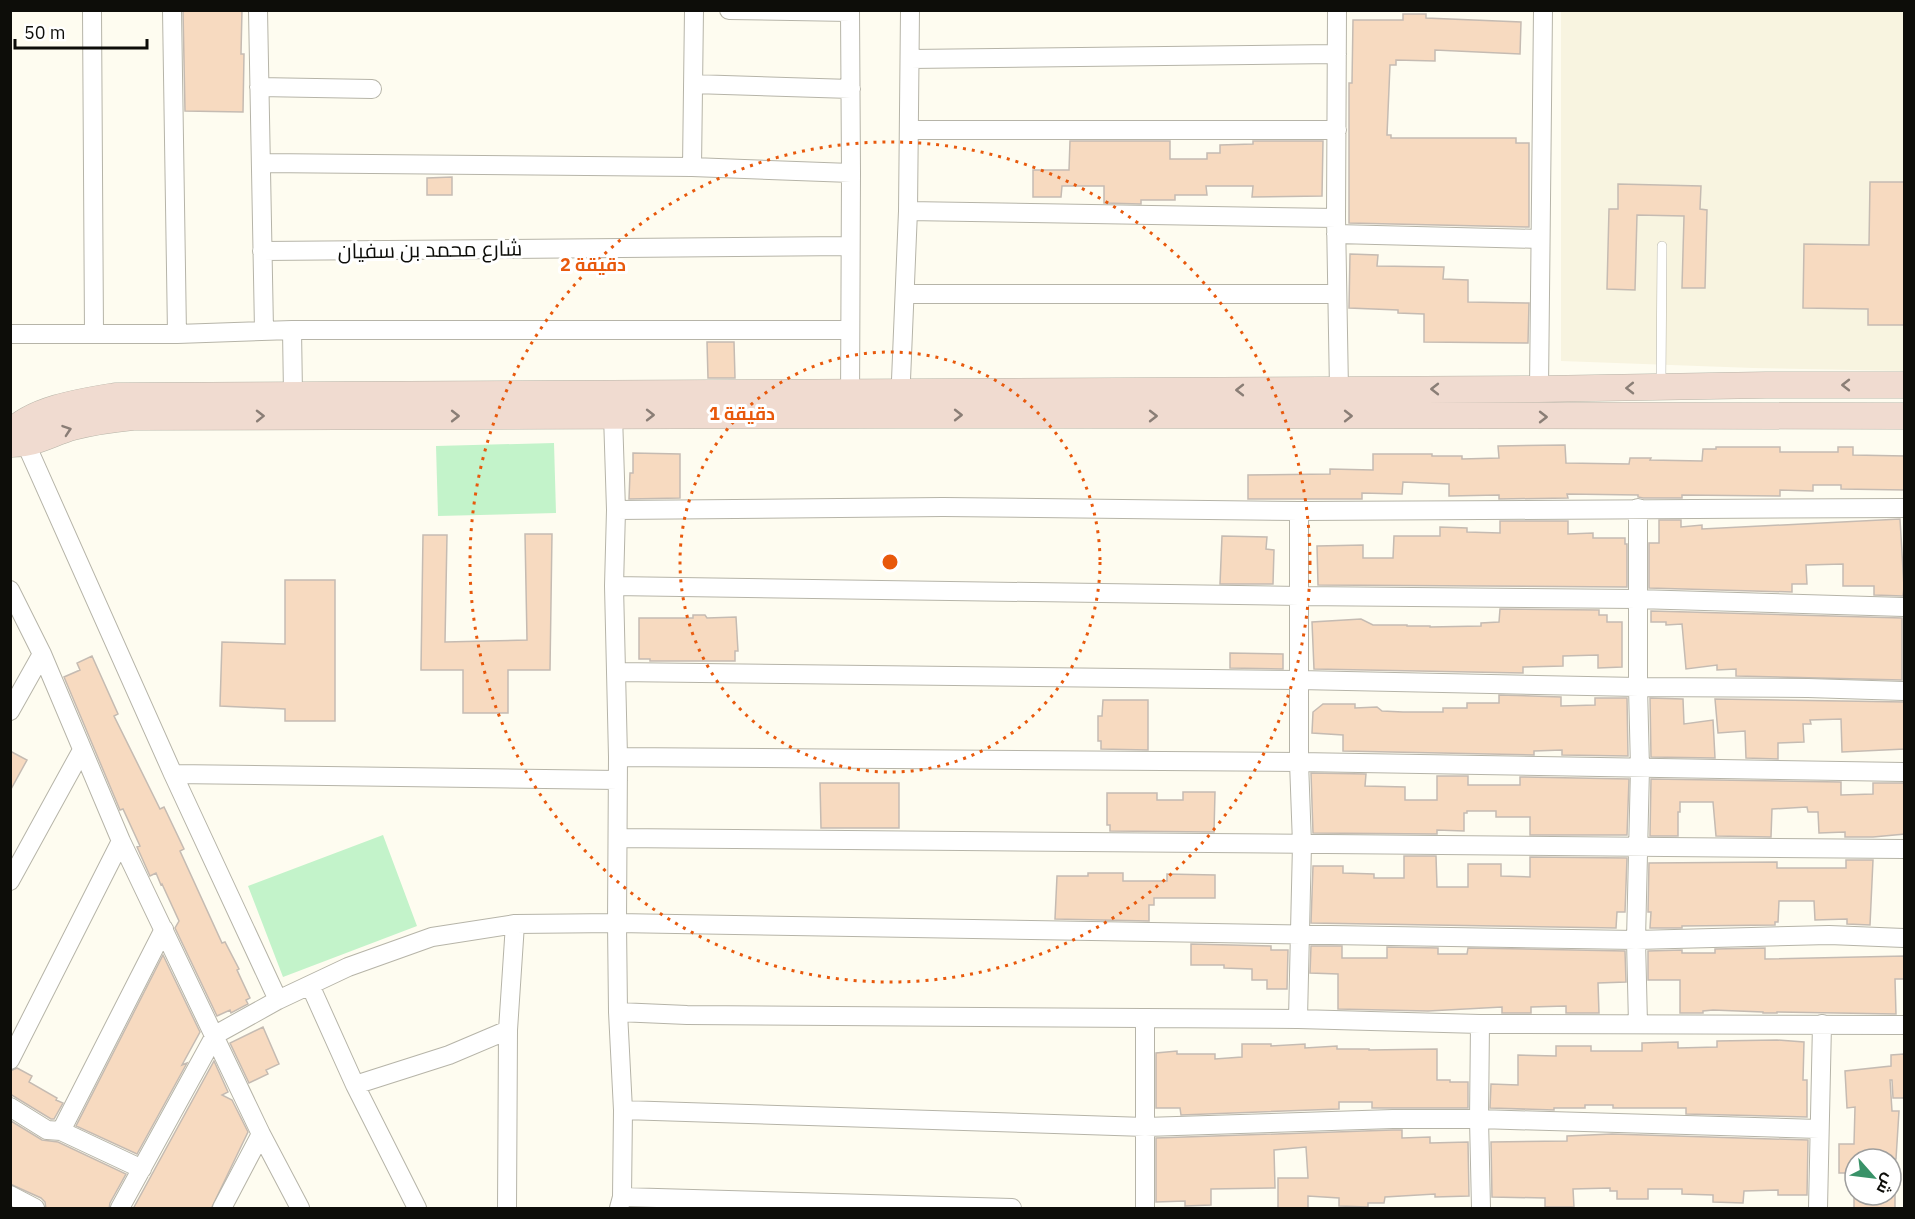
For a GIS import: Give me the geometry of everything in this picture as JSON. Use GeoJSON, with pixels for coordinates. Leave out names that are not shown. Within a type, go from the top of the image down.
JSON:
{"type":"FeatureCollection","features":[{"type":"Feature","properties":{"kind":"street"},"geometry":{"type":"LineString","coordinates":[[92,10],[94,333]]}},
{"type":"Feature","properties":{"kind":"street"},"geometry":{"type":"LineString","coordinates":[[172,10],[177,334]]}},
{"type":"Feature","properties":{"kind":"street"},"geometry":{"type":"LineString","coordinates":[[258,10],[264,330]]}},
{"type":"Feature","properties":{"kind":"street"},"geometry":{"type":"LineString","coordinates":[[692,168],[694,10]]}},
{"type":"Feature","properties":{"kind":"street"},"geometry":{"type":"LineString","coordinates":[[729,10],[850,11],[850,403]]}},
{"type":"Feature","properties":{"kind":"street"},"geometry":{"type":"LineString","coordinates":[[900,403],[908,211],[910,10]]}},
{"type":"Feature","properties":{"kind":"street"},"geometry":{"type":"LineString","coordinates":[[1337,10],[1336,226],[1339,390]]}},
{"type":"Feature","properties":{"kind":"street"},"geometry":{"type":"LineString","coordinates":[[1539,389],[1543,10]]}},
{"type":"Feature","properties":{"kind":"street"},"geometry":{"type":"LineString","coordinates":[[910,59],[1337,54]]}},
{"type":"Feature","properties":{"kind":"street"},"geometry":{"type":"LineString","coordinates":[[693,84],[850,88]]}},
{"type":"Feature","properties":{"kind":"street"},"geometry":{"type":"LineString","coordinates":[[259,87],[372,89]]}},
{"type":"Feature","properties":{"kind":"street"},"geometry":{"type":"LineString","coordinates":[[910,130],[1336,130]]}},
{"type":"Feature","properties":{"kind":"street"},"geometry":{"type":"LineString","coordinates":[[262,163],[692,168],[851,174]]}},
{"type":"Feature","properties":{"kind":"street"},"geometry":{"type":"LineString","coordinates":[[908,211],[1336,226],[1540,239]]}},
{"type":"Feature","properties":{"kind":"street","name":"شارع محمد بن سفيان"},"geometry":{"type":"LineString","coordinates":[[262,251],[850,246]]}},
{"type":"Feature","properties":{"kind":"street"},"geometry":{"type":"LineString","coordinates":[[905,294],[1337,294]]}},
{"type":"Feature","properties":{"kind":"street"},"geometry":{"type":"LineString","coordinates":[[10,333],[177,334],[264,330],[850,330]]}},
{"type":"Feature","properties":{"kind":"street"},"geometry":{"type":"LineString","coordinates":[[292,330],[293,394]]}},
{"type":"Feature","properties":{"kind":"street"},"geometry":{"type":"LineString","coordinates":[[900,403],[1339,390],[1905,385]]}},
{"type":"Feature","properties":{"kind":"street"},"geometry":{"type":"LineString","coordinates":[[17,437],[63,406],[115,396],[293,394],[1905,416]]}},
{"type":"Feature","properties":{"kind":"street"},"geometry":{"type":"LineString","coordinates":[[17,437],[133,417],[613,416],[850,403]]}},
{"type":"Feature","properties":{"kind":"street"},"geometry":{"type":"LineString","coordinates":[[613,416],[618,757],[618,1012],[623,1110],[621,1203],[1012,1209]]}},
{"type":"Feature","properties":{"kind":"street"},"geometry":{"type":"LineString","coordinates":[[17,437],[278,1000]]}},
{"type":"Feature","properties":{"kind":"street"},"geometry":{"type":"LineString","coordinates":[[615,510],[944,507],[1299,511],[1905,508]]}},
{"type":"Feature","properties":{"kind":"street"},"geometry":{"type":"LineString","coordinates":[[1638,508],[1640,768],[1636,940],[1638,1024]]}},
{"type":"Feature","properties":{"kind":"street"},"geometry":{"type":"LineString","coordinates":[[1298,1019],[1302,844],[1299,762],[1299,511]]}},
{"type":"Feature","properties":{"kind":"street"},"geometry":{"type":"LineString","coordinates":[[614,586],[1299,597],[1637,599],[1905,607]]}},
{"type":"Feature","properties":{"kind":"street"},"geometry":{"type":"LineString","coordinates":[[10,590],[42,654],[121,841],[261,1134],[300,1209]]}},
{"type":"Feature","properties":{"kind":"street"},"geometry":{"type":"LineString","coordinates":[[10,711],[42,654]]}},
{"type":"Feature","properties":{"kind":"street"},"geometry":{"type":"LineString","coordinates":[[617,672],[1299,680],[1905,691]]}},
{"type":"Feature","properties":{"kind":"street"},"geometry":{"type":"LineString","coordinates":[[10,881],[82,750]]}},
{"type":"Feature","properties":{"kind":"street"},"geometry":{"type":"LineString","coordinates":[[618,757],[1299,762],[1905,772]]}},
{"type":"Feature","properties":{"kind":"street"},"geometry":{"type":"LineString","coordinates":[[173,774],[618,780]]}},
{"type":"Feature","properties":{"kind":"street"},"geometry":{"type":"LineString","coordinates":[[618,838],[1905,849]]}},
{"type":"Feature","properties":{"kind":"street"},"geometry":{"type":"LineString","coordinates":[[10,1060],[121,841]]}},
{"type":"Feature","properties":{"kind":"street"},"geometry":{"type":"LineString","coordinates":[[120,1209],[215,1035],[278,1000],[348,967],[432,937],[515,924],[617,923],[1636,940],[1829,935],[1905,938]]}},
{"type":"Feature","properties":{"kind":"street"},"geometry":{"type":"LineString","coordinates":[[507,1209],[508,1030],[515,924]]}},
{"type":"Feature","properties":{"kind":"street"},"geometry":{"type":"LineString","coordinates":[[61,1131],[164,928]]}},
{"type":"Feature","properties":{"kind":"street"},"geometry":{"type":"LineString","coordinates":[[310,985],[355,1085],[417,1209]]}},
{"type":"Feature","properties":{"kind":"street"},"geometry":{"type":"LineString","coordinates":[[618,1012],[699,1015],[1298,1019],[1480,1024],[1905,1024]]}},
{"type":"Feature","properties":{"kind":"street"},"geometry":{"type":"LineString","coordinates":[[1145,1018],[1145,1209]]}},
{"type":"Feature","properties":{"kind":"street"},"geometry":{"type":"LineString","coordinates":[[1480,1024],[1481,1209]]}},
{"type":"Feature","properties":{"kind":"street"},"geometry":{"type":"LineString","coordinates":[[1818,1209],[1822,1024]]}},
{"type":"Feature","properties":{"kind":"street"},"geometry":{"type":"LineString","coordinates":[[355,1085],[449,1055],[508,1030]]}},
{"type":"Feature","properties":{"kind":"street"},"geometry":{"type":"LineString","coordinates":[[10,1107],[47,1130],[61,1131],[142,1169]]}},
{"type":"Feature","properties":{"kind":"street"},"geometry":{"type":"LineString","coordinates":[[623,1110],[1145,1127],[1393,1119],[1479,1119],[1819,1129]]}},
{"type":"Feature","properties":{"kind":"street"},"geometry":{"type":"LineString","coordinates":[[222,1209],[261,1134]]}},
{"type":"Feature","properties":{"kind":"street"},"geometry":{"type":"LineString","coordinates":[[10,1195],[35,1209]]}},
{"type":"Feature","properties":{"kind":"lane"},"geometry":{"type":"LineString","coordinates":[[1661,387],[1662,246]]}},
{"type":"Feature","properties":{"kind":"shaded area"},"geometry":{"type":"Polygon","coordinates":[[[1561,11],[1904,11],[1904,371],[1561,361],[1561,11]]]}},
{"type":"Feature","properties":{"kind":"green space"},"geometry":{"type":"Polygon","coordinates":[[[554,443],[556,513],[438,516],[436,446],[554,443]]]}},
{"type":"Feature","properties":{"kind":"green space"},"geometry":{"type":"Polygon","coordinates":[[[383,835],[417,926],[283,977],[248,886],[383,835]]]}},
{"type":"Feature","properties":{"kind":"building"},"geometry":{"type":"Polygon","coordinates":[[[183,10],[242,10],[243,112],[185,111],[183,10]]]}},
{"type":"Feature","properties":{"kind":"building"},"geometry":{"type":"Polygon","coordinates":[[[1403,14],[1426,14],[1426,18],[1521,22],[1520,54],[1435,50],[1435,61],[1396,60],[1396,65],[1390,65],[1387,135],[1391,135],[1391,138],[1516,138],[1516,143],[1529,143],[1529,227],[1349,223],[1349,83],[1352,83],[1353,20],[1403,20],[1403,14]]]}},
{"type":"Feature","properties":{"kind":"building"},"geometry":{"type":"Polygon","coordinates":[[[1070,141],[1170,141],[1170,159],[1207,159],[1207,153],[1220,153],[1220,145],[1253,144],[1253,141],[1323,141],[1322,196],[1252,197],[1253,186],[1206,186],[1207,195],[1175,195],[1175,200],[1141,200],[1141,204],[1104,203],[1104,186],[1062,186],[1061,197],[1033,197],[1033,170],[1069,170],[1070,141]]]}},
{"type":"Feature","properties":{"kind":"building"},"geometry":{"type":"Polygon","coordinates":[[[452,177],[452,195],[427,195],[427,178],[452,177]]]}},
{"type":"Feature","properties":{"kind":"building"},"geometry":{"type":"Polygon","coordinates":[[[1870,182],[1905,182],[1905,325],[1868,325],[1868,309],[1803,308],[1804,244],[1869,245],[1870,182]]]}},
{"type":"Feature","properties":{"kind":"building"},"geometry":{"type":"Polygon","coordinates":[[[1618,184],[1701,186],[1700,209],[1707,210],[1705,288],[1682,288],[1684,216],[1637,215],[1635,290],[1607,289],[1609,209],[1618,209],[1618,184]]]}},
{"type":"Feature","properties":{"kind":"building"},"geometry":{"type":"Polygon","coordinates":[[[1350,254],[1378,255],[1377,266],[1444,267],[1443,279],[1468,280],[1468,302],[1529,303],[1528,343],[1424,342],[1424,314],[1398,313],[1398,310],[1349,308],[1350,254]]]}},
{"type":"Feature","properties":{"kind":"building"},"geometry":{"type":"Polygon","coordinates":[[[707,342],[734,342],[735,378],[708,378],[707,342]]]}},
{"type":"Feature","properties":{"kind":"building"},"geometry":{"type":"Polygon","coordinates":[[[1565,445],[1566,463],[1629,464],[1630,458],[1702,461],[1703,449],[1716,449],[1716,447],[1780,447],[1780,452],[1838,452],[1838,447],[1853,447],[1853,455],[1905,456],[1905,490],[1841,489],[1841,485],[1813,485],[1813,491],[1780,490],[1780,496],[1682,495],[1682,498],[1643,498],[1638,495],[1567,494],[1568,498],[1499,499],[1499,495],[1449,496],[1449,484],[1403,482],[1402,494],[1362,493],[1362,499],[1248,499],[1248,475],[1330,474],[1330,469],[1373,470],[1373,454],[1432,454],[1432,456],[1462,456],[1462,459],[1499,458],[1498,446],[1565,445]]]}},
{"type":"Feature","properties":{"kind":"building"},"geometry":{"type":"Polygon","coordinates":[[[633,453],[680,454],[680,498],[629,499],[633,453]]]}},
{"type":"Feature","properties":{"kind":"building"},"geometry":{"type":"Polygon","coordinates":[[[1900,519],[1903,596],[1874,595],[1874,586],[1843,586],[1843,564],[1806,565],[1807,584],[1792,584],[1792,592],[1649,588],[1649,543],[1659,543],[1659,520],[1681,520],[1681,527],[1702,525],[1702,529],[1900,519]]]}},
{"type":"Feature","properties":{"kind":"building"},"geometry":{"type":"Polygon","coordinates":[[[1500,521],[1568,521],[1568,534],[1593,533],[1593,538],[1625,538],[1627,587],[1318,585],[1317,546],[1363,545],[1363,558],[1393,558],[1394,536],[1440,536],[1440,527],[1467,528],[1467,532],[1500,533],[1500,521]]]}},
{"type":"Feature","properties":{"kind":"building"},"geometry":{"type":"Polygon","coordinates":[[[525,534],[552,534],[550,670],[508,670],[508,713],[463,713],[463,670],[421,670],[423,535],[447,535],[445,642],[527,640],[525,534]]]}},
{"type":"Feature","properties":{"kind":"building"},"geometry":{"type":"Polygon","coordinates":[[[1222,536],[1267,537],[1266,549],[1274,550],[1273,584],[1220,584],[1222,536]]]}},
{"type":"Feature","properties":{"kind":"building"},"geometry":{"type":"Polygon","coordinates":[[[285,580],[335,580],[335,721],[285,721],[285,709],[220,706],[222,642],[285,644],[285,580]]]}},
{"type":"Feature","properties":{"kind":"building"},"geometry":{"type":"Polygon","coordinates":[[[1500,609],[1599,610],[1599,615],[1607,615],[1607,622],[1622,622],[1622,667],[1598,668],[1598,655],[1563,656],[1563,666],[1523,667],[1523,673],[1314,669],[1312,622],[1361,619],[1373,625],[1481,626],[1481,623],[1499,622],[1500,609]]]}},
{"type":"Feature","properties":{"kind":"building"},"geometry":{"type":"Polygon","coordinates":[[[1651,611],[1902,618],[1902,680],[1736,676],[1736,669],[1717,670],[1717,665],[1686,669],[1682,624],[1666,625],[1666,622],[1651,622],[1651,611]]]}},
{"type":"Feature","properties":{"kind":"building"},"geometry":{"type":"Polygon","coordinates":[[[693,615],[705,615],[707,618],[736,617],[738,651],[735,651],[735,661],[639,659],[639,618],[693,618],[693,615]]]}},
{"type":"Feature","properties":{"kind":"building"},"geometry":{"type":"Polygon","coordinates":[[[1230,653],[1283,654],[1283,669],[1230,668],[1230,653]]]}},
{"type":"Feature","properties":{"kind":"building"},"geometry":{"type":"Polygon","coordinates":[[[92,656],[118,714],[114,716],[160,809],[164,807],[184,849],[180,851],[222,943],[225,942],[239,969],[237,970],[250,998],[246,1000],[248,1004],[231,1013],[230,1010],[217,1016],[175,928],[179,921],[156,873],[150,876],[137,847],[140,846],[123,809],[120,810],[64,677],[80,670],[77,663],[92,656]]]}},
{"type":"Feature","properties":{"kind":"building"},"geometry":{"type":"Polygon","coordinates":[[[1499,695],[1561,697],[1561,706],[1595,705],[1595,698],[1627,698],[1628,756],[1562,755],[1562,750],[1534,751],[1534,755],[1343,751],[1343,735],[1312,733],[1313,712],[1323,704],[1355,704],[1355,708],[1377,707],[1382,711],[1443,712],[1443,708],[1467,708],[1467,703],[1499,703],[1499,695]]]}},
{"type":"Feature","properties":{"kind":"building"},"geometry":{"type":"Polygon","coordinates":[[[1650,698],[1683,699],[1684,724],[1713,720],[1715,758],[1651,757],[1650,698]]]}},
{"type":"Feature","properties":{"kind":"building"},"geometry":{"type":"Polygon","coordinates":[[[1715,699],[1905,702],[1905,749],[1842,752],[1841,719],[1810,720],[1811,724],[1803,724],[1804,742],[1778,743],[1778,759],[1746,758],[1745,731],[1718,733],[1715,699]]]}},
{"type":"Feature","properties":{"kind":"building"},"geometry":{"type":"Polygon","coordinates":[[[1103,700],[1148,700],[1148,750],[1101,749],[1101,741],[1098,741],[1098,716],[1102,716],[1103,700]]]}},
{"type":"Feature","properties":{"kind":"building"},"geometry":{"type":"Polygon","coordinates":[[[10,751],[27,760],[10,791],[10,751]]]}},
{"type":"Feature","properties":{"kind":"building"},"geometry":{"type":"Polygon","coordinates":[[[1311,773],[1366,774],[1365,786],[1405,787],[1405,800],[1437,800],[1437,776],[1468,776],[1468,785],[1520,785],[1520,777],[1629,779],[1627,835],[1530,835],[1530,817],[1496,817],[1496,811],[1467,811],[1464,813],[1464,831],[1437,830],[1437,834],[1313,833],[1311,773]]]}},
{"type":"Feature","properties":{"kind":"building"},"geometry":{"type":"Polygon","coordinates":[[[1651,779],[1841,782],[1841,795],[1873,794],[1873,783],[1905,783],[1905,834],[1845,837],[1845,832],[1819,833],[1818,812],[1808,812],[1807,807],[1772,809],[1771,837],[1716,836],[1713,802],[1680,802],[1678,836],[1650,836],[1651,779]]]}},
{"type":"Feature","properties":{"kind":"building"},"geometry":{"type":"Polygon","coordinates":[[[820,783],[899,783],[899,828],[821,828],[820,783]]]}},
{"type":"Feature","properties":{"kind":"building"},"geometry":{"type":"Polygon","coordinates":[[[1183,792],[1215,792],[1214,832],[1110,831],[1110,825],[1107,825],[1107,793],[1157,793],[1157,800],[1183,800],[1183,792]]]}},
{"type":"Feature","properties":{"kind":"building"},"geometry":{"type":"Polygon","coordinates":[[[1404,856],[1436,856],[1437,887],[1468,887],[1468,864],[1501,864],[1501,876],[1530,877],[1530,857],[1627,858],[1625,912],[1617,912],[1616,928],[1311,923],[1313,866],[1343,866],[1343,873],[1374,874],[1374,878],[1404,878],[1404,856]]]}},
{"type":"Feature","properties":{"kind":"building"},"geometry":{"type":"Polygon","coordinates":[[[1846,860],[1873,860],[1870,925],[1847,924],[1847,919],[1815,920],[1814,901],[1779,901],[1778,922],[1775,922],[1775,925],[1650,928],[1649,863],[1777,862],[1777,868],[1846,868],[1846,860]]]}},
{"type":"Feature","properties":{"kind":"building"},"geometry":{"type":"Polygon","coordinates":[[[1088,873],[1123,873],[1123,881],[1167,881],[1167,874],[1215,875],[1215,898],[1154,898],[1154,905],[1149,905],[1149,921],[1055,919],[1057,876],[1088,876],[1088,873]]]}},
{"type":"Feature","properties":{"kind":"building"},"geometry":{"type":"Polygon","coordinates":[[[1191,944],[1271,946],[1271,950],[1288,950],[1287,989],[1267,989],[1267,980],[1252,980],[1252,969],[1224,968],[1224,965],[1191,965],[1191,944]]]}},
{"type":"Feature","properties":{"kind":"building"},"geometry":{"type":"Polygon","coordinates":[[[1311,946],[1342,946],[1342,958],[1387,958],[1387,947],[1438,948],[1438,954],[1467,954],[1468,948],[1625,951],[1626,982],[1598,983],[1599,1013],[1566,1013],[1566,1006],[1531,1007],[1531,1013],[1502,1013],[1502,1007],[1428,1011],[1338,1009],[1338,974],[1310,973],[1311,946]]]}},
{"type":"Feature","properties":{"kind":"building"},"geometry":{"type":"Polygon","coordinates":[[[1765,948],[1765,959],[1905,956],[1905,979],[1895,979],[1896,1014],[1763,1013],[1713,1010],[1703,1011],[1703,1013],[1680,1013],[1680,980],[1648,980],[1648,951],[1682,950],[1682,953],[1715,953],[1715,949],[1765,948]]]}},
{"type":"Feature","properties":{"kind":"building"},"geometry":{"type":"Polygon","coordinates":[[[163,955],[200,1032],[182,1065],[187,1063],[137,1154],[76,1126],[163,955]]]}},
{"type":"Feature","properties":{"kind":"building"},"geometry":{"type":"Polygon","coordinates":[[[263,1027],[279,1064],[266,1070],[268,1074],[249,1083],[230,1043],[263,1027]]]}},
{"type":"Feature","properties":{"kind":"building"},"geometry":{"type":"Polygon","coordinates":[[[1717,1041],[1804,1042],[1803,1080],[1807,1080],[1807,1117],[1686,1114],[1686,1108],[1613,1108],[1613,1105],[1585,1105],[1585,1108],[1554,1108],[1554,1110],[1490,1108],[1491,1084],[1518,1085],[1518,1055],[1556,1056],[1556,1046],[1591,1046],[1591,1051],[1642,1051],[1642,1043],[1678,1042],[1678,1048],[1717,1047],[1717,1041]]]}},
{"type":"Feature","properties":{"kind":"building"},"geometry":{"type":"Polygon","coordinates":[[[1242,1044],[1271,1044],[1271,1046],[1305,1044],[1305,1048],[1337,1046],[1337,1049],[1369,1050],[1437,1049],[1437,1080],[1468,1082],[1468,1108],[1372,1108],[1372,1102],[1339,1102],[1339,1109],[1181,1115],[1180,1108],[1156,1108],[1156,1053],[1177,1051],[1177,1054],[1215,1054],[1215,1059],[1242,1057],[1242,1044]]]}},
{"type":"Feature","properties":{"kind":"building"},"geometry":{"type":"Polygon","coordinates":[[[1904,1054],[1905,1098],[1893,1098],[1892,1080],[1890,1080],[1892,1111],[1899,1111],[1897,1147],[1843,1147],[1843,1173],[1839,1173],[1839,1144],[1854,1144],[1855,1107],[1847,1108],[1845,1071],[1891,1066],[1891,1055],[1904,1054]]]}},
{"type":"Feature","properties":{"kind":"building"},"geometry":{"type":"Polygon","coordinates":[[[214,1061],[228,1092],[222,1095],[232,1100],[248,1132],[211,1209],[133,1209],[214,1061]]]}},
{"type":"Feature","properties":{"kind":"building"},"geometry":{"type":"Polygon","coordinates":[[[17,1068],[32,1076],[29,1082],[63,1103],[54,1119],[10,1094],[10,1071],[17,1068]]]}},
{"type":"Feature","properties":{"kind":"building"},"geometry":{"type":"Polygon","coordinates":[[[11,1121],[42,1140],[58,1142],[126,1174],[109,1209],[46,1209],[45,1202],[41,1198],[10,1184],[11,1121]]]}},
{"type":"Feature","properties":{"kind":"building"},"geometry":{"type":"Polygon","coordinates":[[[1402,1130],[1402,1138],[1430,1137],[1430,1143],[1468,1142],[1469,1196],[1435,1197],[1435,1194],[1385,1197],[1384,1203],[1368,1203],[1368,1207],[1339,1206],[1339,1198],[1308,1196],[1308,1209],[1278,1209],[1278,1178],[1308,1178],[1306,1147],[1274,1150],[1275,1188],[1211,1189],[1211,1205],[1185,1206],[1185,1201],[1156,1202],[1156,1138],[1402,1130]]]}},
{"type":"Feature","properties":{"kind":"building"},"geometry":{"type":"Polygon","coordinates":[[[1612,1134],[1808,1140],[1807,1195],[1778,1195],[1778,1190],[1744,1191],[1743,1203],[1713,1202],[1713,1195],[1682,1194],[1682,1189],[1648,1189],[1648,1199],[1617,1199],[1617,1191],[1610,1191],[1610,1188],[1573,1189],[1574,1207],[1545,1207],[1545,1198],[1492,1197],[1491,1142],[1567,1141],[1567,1136],[1612,1134]]]}},
{"type":"Feature","properties":{"kind":"building"},"geometry":{"type":"Polygon","coordinates":[[[1854,1207],[1895,1207],[1895,1209],[1854,1209],[1854,1207]]]}}]}
